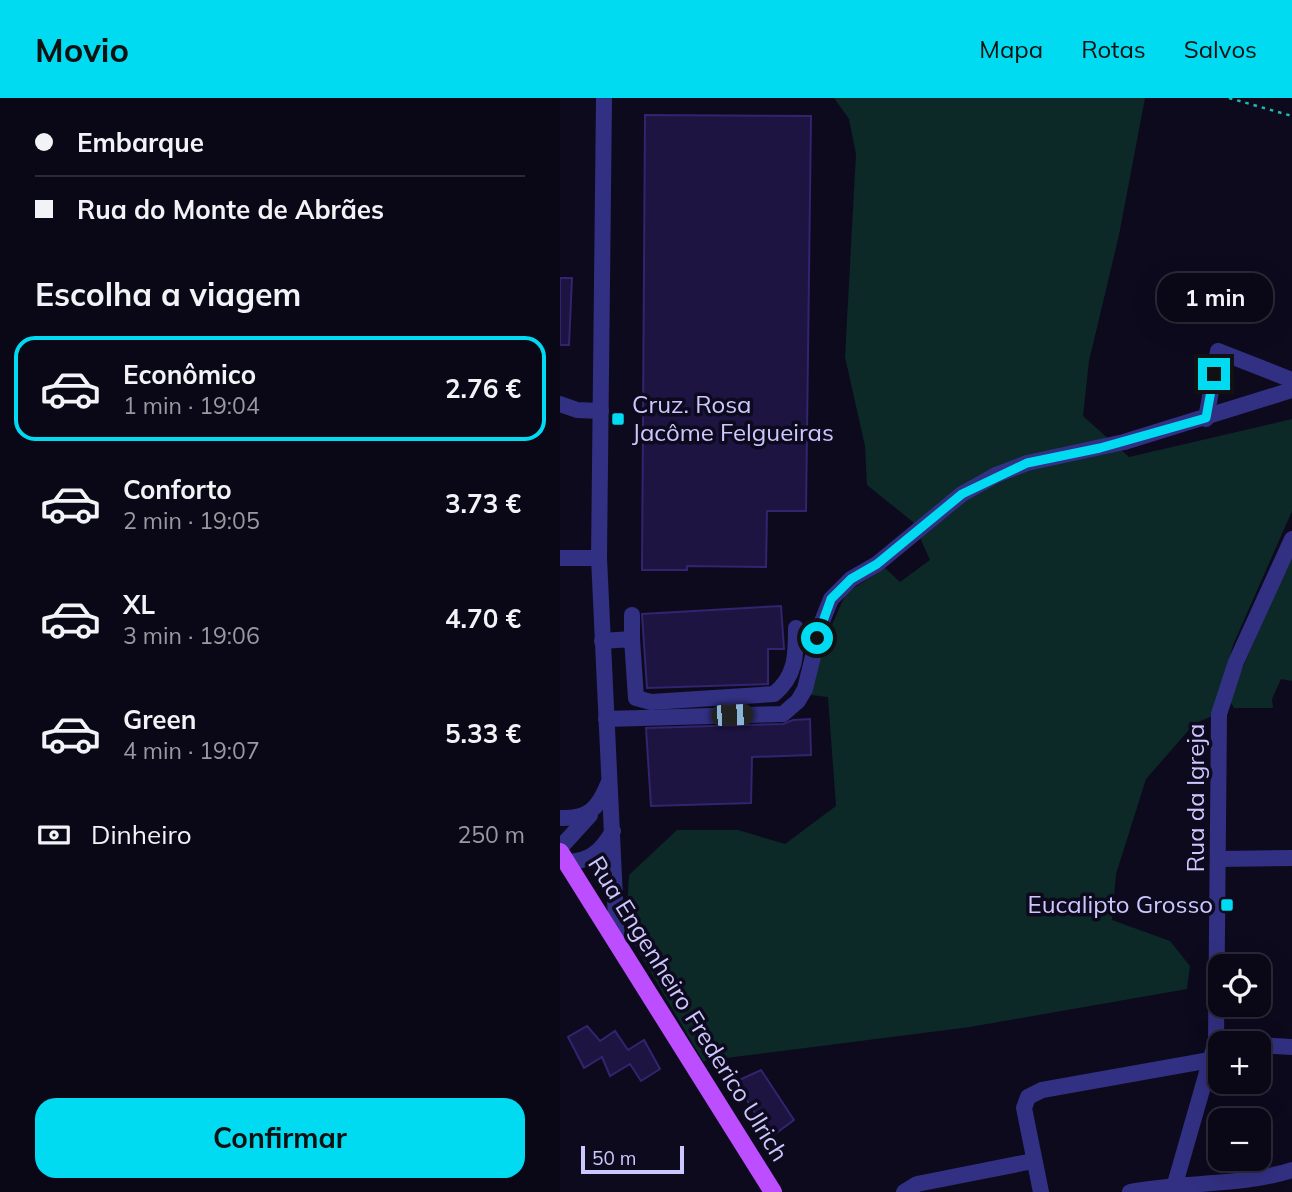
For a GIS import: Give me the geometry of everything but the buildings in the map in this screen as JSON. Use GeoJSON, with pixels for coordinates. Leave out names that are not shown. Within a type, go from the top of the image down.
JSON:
{"type":"FeatureCollection","features":[{"type":"Feature","properties":{"kind":"main road","name":"Rua Engenheiro Frederico Ulrich"},"geometry":{"type":"LineString","coordinates":[[562,854],[773,1192]]}},
{"type":"Feature","properties":{"kind":"street"},"geometry":{"type":"LineString","coordinates":[[604,98],[600,558],[617,941]]}},
{"type":"Feature","properties":{"kind":"street"},"geometry":{"type":"LineString","coordinates":[[1206,418],[1219,351],[1292,380]]}},
{"type":"Feature","properties":{"kind":"street"},"geometry":{"type":"LineString","coordinates":[[606,719],[783,714],[798,701],[805,689],[821,624],[831,599],[851,579],[877,564],[962,494],[1027,463],[1088,451],[1206,418],[1292,390]]}},
{"type":"Feature","properties":{"kind":"street"},"geometry":{"type":"LineString","coordinates":[[560,404],[577,410],[601,411]]}},
{"type":"Feature","properties":{"kind":"street","name":"Rua da Igreja"},"geometry":{"type":"LineString","coordinates":[[1216,1031],[1219,714],[1236,662],[1292,539]]}},
{"type":"Feature","properties":{"kind":"street"},"geometry":{"type":"LineString","coordinates":[[560,558],[600,558]]}},
{"type":"Feature","properties":{"kind":"street"},"geometry":{"type":"LineString","coordinates":[[632,615],[636,698],[643,703],[774,694],[786,680],[796,661],[796,628]]}},
{"type":"Feature","properties":{"kind":"street"},"geometry":{"type":"LineString","coordinates":[[602,641],[632,639]]}},
{"type":"Feature","properties":{"kind":"street"},"geometry":{"type":"LineString","coordinates":[[562,854],[601,804],[608,784]]}},
{"type":"Feature","properties":{"kind":"street"},"geometry":{"type":"LineString","coordinates":[[560,818],[575,819],[592,813]]}},
{"type":"Feature","properties":{"kind":"street"},"geometry":{"type":"LineString","coordinates":[[562,854],[592,857],[604,848],[614,831]]}},
{"type":"Feature","properties":{"kind":"street"},"geometry":{"type":"LineString","coordinates":[[1219,859],[1292,858]]}},
{"type":"Feature","properties":{"kind":"street"},"geometry":{"type":"LineString","coordinates":[[1271,1046],[1292,1047]]}},
{"type":"Feature","properties":{"kind":"street"},"geometry":{"type":"LineString","coordinates":[[1041,1192],[1024,1108],[1028,1097],[1042,1090],[1208,1060]]}},
{"type":"Feature","properties":{"kind":"street","name":"Rua da Igreja"},"geometry":{"type":"LineString","coordinates":[[1175,1188],[1208,1067]]}},
{"type":"Feature","properties":{"kind":"street"},"geometry":{"type":"LineString","coordinates":[[904,1192],[917,1184],[1033,1161]]}},
{"type":"Feature","properties":{"kind":"street"},"geometry":{"type":"LineString","coordinates":[[1130,1192],[1259,1180],[1292,1170]]}},
{"type":"Feature","properties":{"kind":"path"},"geometry":{"type":"LineString","coordinates":[[1229,98],[1292,116]]}},
{"type":"Feature","properties":{"kind":"green space"},"geometry":{"type":"Polygon","coordinates":[[[834,98],[1145,98],[1119,235],[1089,361],[1083,416],[1129,457],[1292,419],[1292,511],[1233,645],[1213,716],[1195,723],[1146,779],[1116,874],[1112,920],[1170,941],[1190,966],[1187,989],[970,1027],[703,1061],[626,930],[629,875],[677,830],[738,830],[785,844],[836,806],[828,697],[811,695],[820,652],[846,593],[885,568],[900,582],[930,560],[913,522],[867,485],[865,446],[845,357],[856,154],[849,119],[834,98]]]}},
{"type":"Feature","properties":{"kind":"green space"},"geometry":{"type":"Polygon","coordinates":[[[1292,555],[1292,681],[1281,679],[1272,699],[1273,708],[1234,708],[1229,699],[1292,555]]]}},
{"type":"Feature","properties":{"kind":"place","name":"Cruz. Rosa Jacôme Felgueiras"},"geometry":{"type":"Point","coordinates":[618,419]}},
{"type":"Feature","properties":{"kind":"place","name":"Eucalipto Grosso"},"geometry":{"type":"Point","coordinates":[1227,905]}},
{"type":"Feature","properties":{"kind":"route"},"geometry":{"type":"LineString","coordinates":[[817,638],[831,599],[851,579],[877,564],[962,494],[996,475],[1027,463],[1124,442],[1206,418],[1214,374]]}}]}
